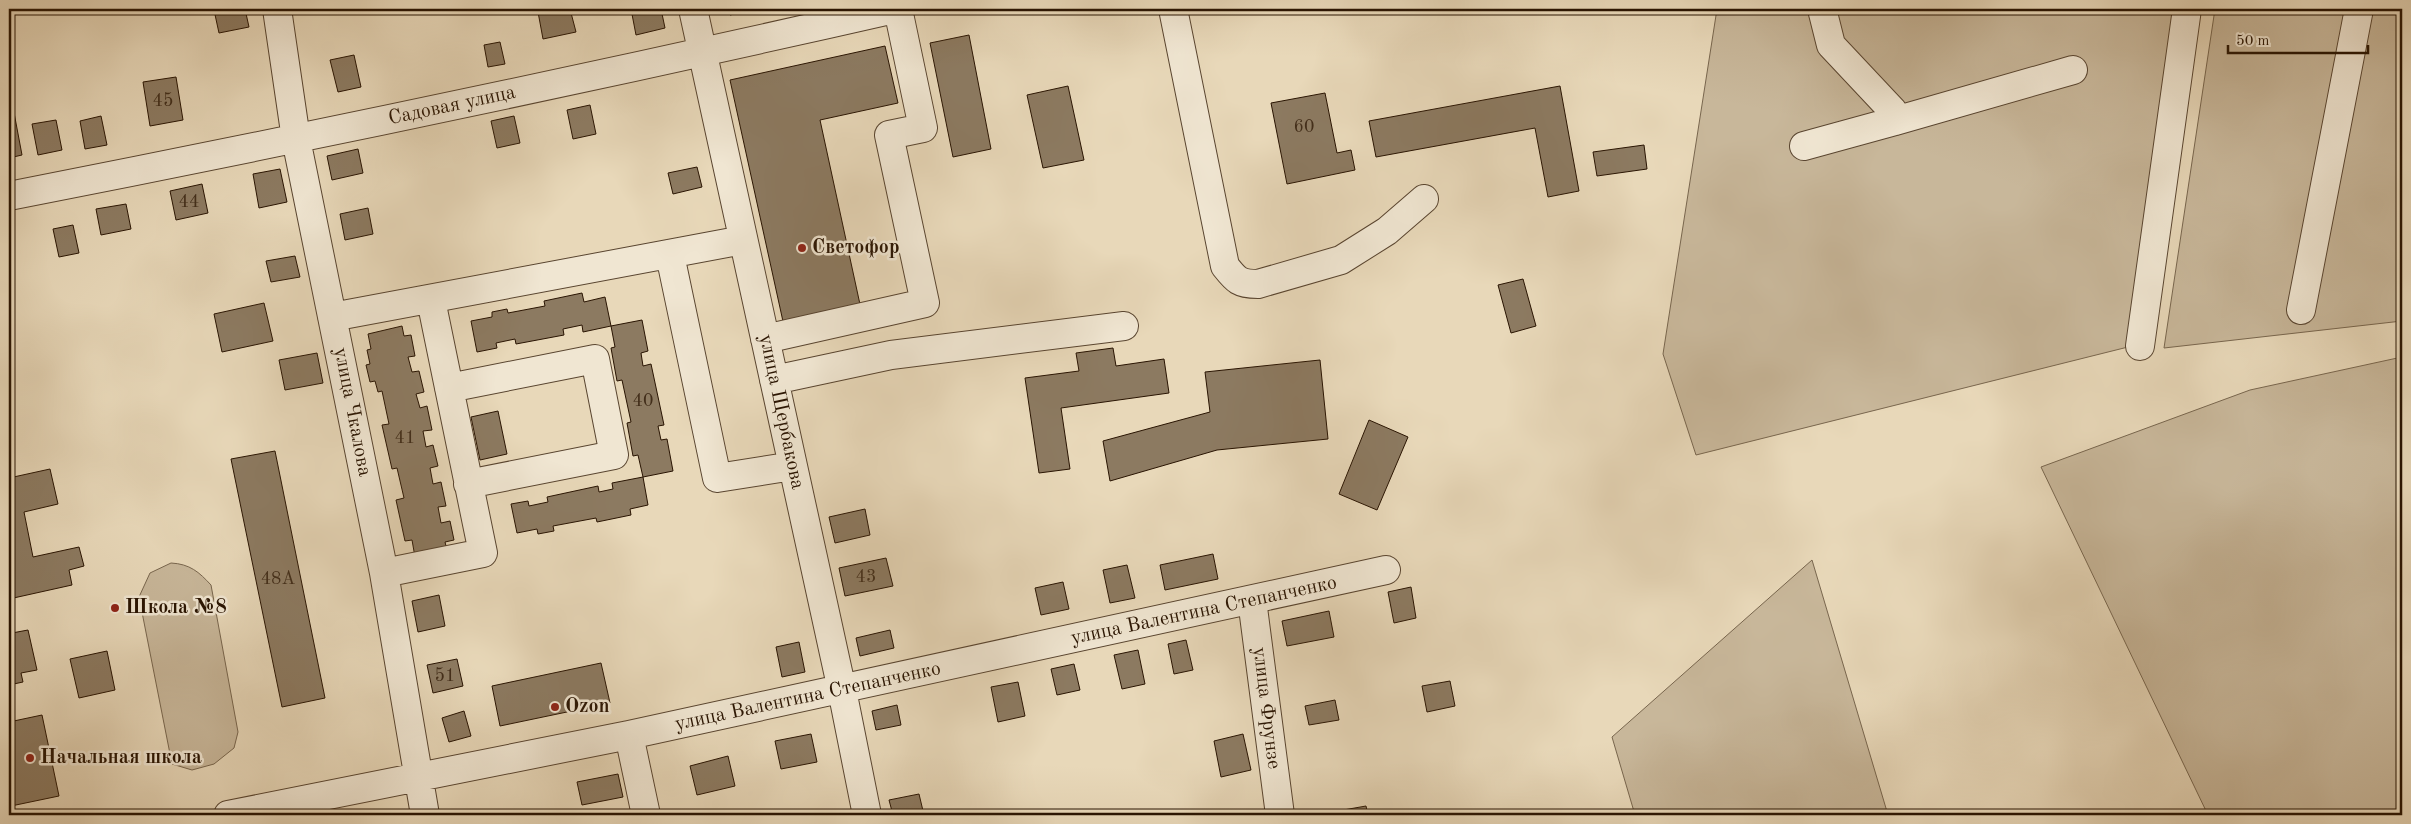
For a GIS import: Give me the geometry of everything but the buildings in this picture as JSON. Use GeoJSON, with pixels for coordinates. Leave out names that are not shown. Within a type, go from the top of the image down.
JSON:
{"type":"FeatureCollection","features":[{"type":"Feature","properties":{"kind":"street","name":"улица Чкалова"},"geometry":{"type":"LineString","coordinates":[[277,9],[296,139],[384,573],[425,815]]}},
{"type":"Feature","properties":{"kind":"street","name":"улица Щербакова"},"geometry":{"type":"LineString","coordinates":[[694,9],[842,690],[866,815]]}},
{"type":"Feature","properties":{"kind":"street","name":"Садовая улица"},"geometry":{"type":"LineString","coordinates":[[9,196],[296,139],[896,9]]}},
{"type":"Feature","properties":{"kind":"street"},"geometry":{"type":"LineString","coordinates":[[765,340],[925,303],[889,135],[923,128],[896,9]]}},
{"type":"Feature","properties":{"kind":"street"},"geometry":{"type":"LineString","coordinates":[[1173,9],[1225,266],[1234,277],[1244,284],[1258,284],[1342,260],[1387,231],[1424,199]]}},
{"type":"Feature","properties":{"kind":"street"},"geometry":{"type":"LineString","coordinates":[[1822,9],[1831,45],[1893,111],[1895,121]]}},
{"type":"Feature","properties":{"kind":"street"},"geometry":{"type":"LineString","coordinates":[[2140,346],[2187,9]]}},
{"type":"Feature","properties":{"kind":"street"},"geometry":{"type":"LineString","coordinates":[[2302,310],[2359,9]]}},
{"type":"Feature","properties":{"kind":"street"},"geometry":{"type":"LineString","coordinates":[[1804,146],[2073,70]]}},
{"type":"Feature","properties":{"kind":"street"},"geometry":{"type":"LineString","coordinates":[[332,317],[431,300],[743,240]]}},
{"type":"Feature","properties":{"kind":"street"},"geometry":{"type":"LineString","coordinates":[[670,255],[717,478],[793,466]]}},
{"type":"Feature","properties":{"kind":"street"},"geometry":{"type":"LineString","coordinates":[[384,573],[483,553],[431,300]]}},
{"type":"Feature","properties":{"kind":"street"},"geometry":{"type":"LineString","coordinates":[[774,380],[891,354],[1124,326]]}},
{"type":"Feature","properties":{"kind":"street"},"geometry":{"type":"LineString","coordinates":[[449,388],[595,359],[614,455],[468,484]]}},
{"type":"Feature","properties":{"kind":"street","name":"улица Валентина Степанченко"},"geometry":{"type":"LineString","coordinates":[[228,815],[419,778],[842,690],[1386,570]]}},
{"type":"Feature","properties":{"kind":"street","name":"улица Фрунзе"},"geometry":{"type":"LineString","coordinates":[[1252,600],[1280,815]]}},
{"type":"Feature","properties":{"kind":"street"},"geometry":{"type":"LineString","coordinates":[[629,735],[646,815]]}},
{"type":"Feature","properties":{"kind":"shaded area"},"geometry":{"type":"Polygon","coordinates":[[[1717,9],[2175,9],[2128,347],[1696,455],[1663,354],[1717,9]]]}},
{"type":"Feature","properties":{"kind":"shaded area"},"geometry":{"type":"Polygon","coordinates":[[[2215,9],[2402,9],[2402,321],[2164,348],[2215,9]]]}},
{"type":"Feature","properties":{"kind":"shaded area"},"geometry":{"type":"Polygon","coordinates":[[[2402,357],[2402,815],[2208,815],[2041,467],[2250,390],[2402,357]]]}},
{"type":"Feature","properties":{"kind":"shaded area"},"geometry":{"type":"Polygon","coordinates":[[[1812,560],[1888,815],[1635,815],[1612,737],[1812,560]]]}},
{"type":"Feature","properties":{"kind":"shaded area"},"geometry":{"type":"Polygon","coordinates":[[[171,563],[184,565],[194,570],[211,585],[238,732],[234,748],[214,764],[192,770],[172,764],[139,597],[150,573],[171,563]]]}},
{"type":"Feature","properties":{"kind":"place","name":"Светофор"},"geometry":{"type":"Point","coordinates":[802,248]}},
{"type":"Feature","properties":{"kind":"place","name":"Школа №8"},"geometry":{"type":"Point","coordinates":[115,608]}},
{"type":"Feature","properties":{"kind":"place","name":"Ozon"},"geometry":{"type":"Point","coordinates":[555,707]}},
{"type":"Feature","properties":{"kind":"place","name":"Начальная школа"},"geometry":{"type":"Point","coordinates":[30,758]}}]}
